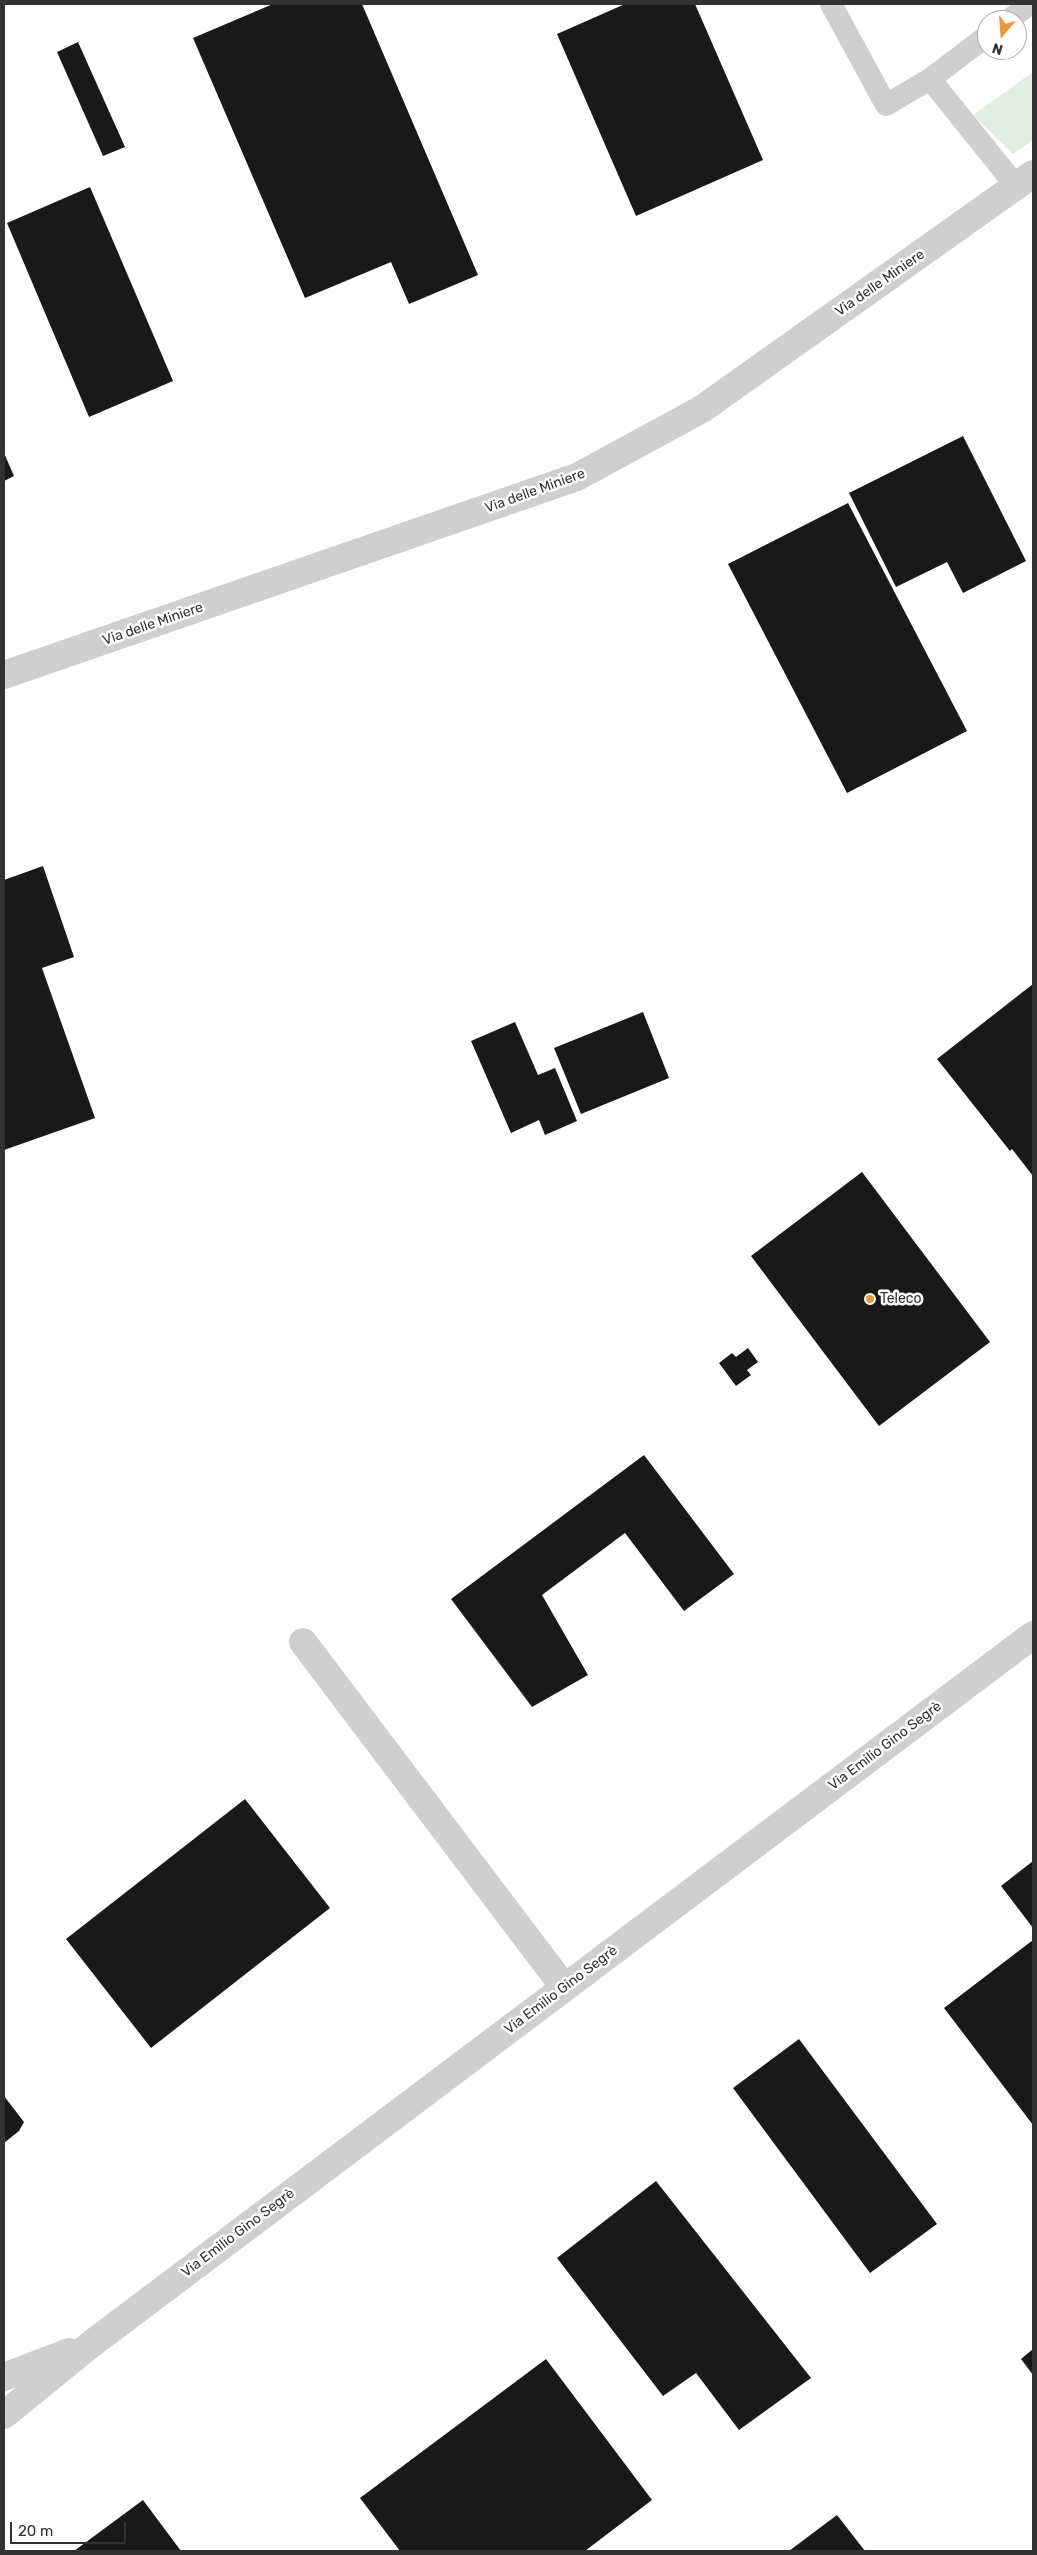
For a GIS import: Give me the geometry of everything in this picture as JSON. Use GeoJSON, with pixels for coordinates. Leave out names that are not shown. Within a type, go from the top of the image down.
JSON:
{"type":"FeatureCollection","features":[{"type":"Feature","properties":{"kind":"street","name":"Via delle Miniere"},"geometry":{"type":"LineString","coordinates":[[4,675],[577,478],[702,409],[1025,180]]}},
{"type":"Feature","properties":{"kind":"street","name":"Via Emilio Gino Segrè"},"geometry":{"type":"LineString","coordinates":[[90,2345],[1033,1635]]}},
{"type":"Feature","properties":{"kind":"street"},"geometry":{"type":"LineString","coordinates":[[303,1642],[564,1987]]}},
{"type":"Feature","properties":{"kind":"street"},"geometry":{"type":"LineString","coordinates":[[4,2377],[90,2345]]}},
{"type":"Feature","properties":{"kind":"street"},"geometry":{"type":"LineString","coordinates":[[4,2415],[90,2345]]}},
{"type":"Feature","properties":{"kind":"lane"},"geometry":{"type":"LineString","coordinates":[[831,4],[886,105],[930,79],[977,44]]}},
{"type":"Feature","properties":{"kind":"lane"},"geometry":{"type":"LineString","coordinates":[[930,79],[1025,180]]}},
{"type":"Feature","properties":{"kind":"green space"},"geometry":{"type":"Polygon","coordinates":[[[1033,72],[1033,140],[1013,154],[973,115],[1033,72]]]}},
{"type":"Feature","properties":{"kind":"building"},"geometry":{"type":"Polygon","coordinates":[[[273,4],[362,4],[478,275],[409,304],[391,262],[305,298],[193,38],[273,4]]]}},
{"type":"Feature","properties":{"kind":"building"},"geometry":{"type":"Polygon","coordinates":[[[625,4],[695,4],[763,160],[636,216],[557,34],[625,4]]]}},
{"type":"Feature","properties":{"kind":"building"},"geometry":{"type":"Polygon","coordinates":[[[78,42],[125,147],[103,156],[57,52],[78,42]]]}},
{"type":"Feature","properties":{"kind":"building"},"geometry":{"type":"Polygon","coordinates":[[[90,187],[173,381],[89,417],[7,223],[90,187]]]}},
{"type":"Feature","properties":{"kind":"building"},"geometry":{"type":"Polygon","coordinates":[[[963,436],[1026,561],[963,593],[947,562],[896,587],[849,493],[963,436]]]}},
{"type":"Feature","properties":{"kind":"building"},"geometry":{"type":"Polygon","coordinates":[[[4,453],[14,476],[4,481],[4,453]]]}},
{"type":"Feature","properties":{"kind":"building"},"geometry":{"type":"Polygon","coordinates":[[[848,503],[967,731],[847,793],[728,564],[848,503]]]}},
{"type":"Feature","properties":{"kind":"building"},"geometry":{"type":"Polygon","coordinates":[[[43,866],[74,957],[42,968],[95,1118],[4,1150],[4,880],[43,866]]]}},
{"type":"Feature","properties":{"kind":"building"},"geometry":{"type":"Polygon","coordinates":[[[1033,984],[1033,1176],[1012,1149],[1010,1151],[937,1059],[1033,984]]]}},
{"type":"Feature","properties":{"kind":"building"},"geometry":{"type":"Polygon","coordinates":[[[643,1012],[669,1078],[581,1114],[554,1048],[643,1012]]]}},
{"type":"Feature","properties":{"kind":"building"},"geometry":{"type":"Polygon","coordinates":[[[515,1022],[538,1075],[555,1068],[577,1121],[545,1135],[539,1120],[511,1133],[471,1041],[515,1022]]]}},
{"type":"Feature","properties":{"kind":"building","name":"Teleco"},"geometry":{"type":"Polygon","coordinates":[[[862,1172],[990,1342],[879,1426],[751,1256],[862,1172]]]}},
{"type":"Feature","properties":{"kind":"building"},"geometry":{"type":"Polygon","coordinates":[[[748,1348],[758,1362],[747,1370],[751,1375],[736,1386],[719,1363],[732,1353],[736,1357],[748,1348]]]}},
{"type":"Feature","properties":{"kind":"building"},"geometry":{"type":"Polygon","coordinates":[[[644,1455],[734,1574],[684,1611],[625,1533],[542,1595],[588,1675],[532,1707],[451,1599],[644,1455]]]}},
{"type":"Feature","properties":{"kind":"building"},"geometry":{"type":"Polygon","coordinates":[[[245,1799],[330,1908],[151,2048],[66,1939],[245,1799]]]}},
{"type":"Feature","properties":{"kind":"building"},"geometry":{"type":"Polygon","coordinates":[[[1033,1861],[1033,1928],[1001,1886],[1033,1861]]]}},
{"type":"Feature","properties":{"kind":"building"},"geometry":{"type":"Polygon","coordinates":[[[1033,1940],[1033,2125],[944,2008],[1033,1940]]]}},
{"type":"Feature","properties":{"kind":"building"},"geometry":{"type":"Polygon","coordinates":[[[799,2039],[937,2224],[870,2273],[733,2088],[799,2039]]]}},
{"type":"Feature","properties":{"kind":"building"},"geometry":{"type":"Polygon","coordinates":[[[4,2096],[24,2122],[19,2131],[4,2143],[4,2096]]]}},
{"type":"Feature","properties":{"kind":"building"},"geometry":{"type":"Polygon","coordinates":[[[656,2181],[811,2378],[739,2430],[696,2373],[663,2396],[557,2258],[656,2181]]]}},
{"type":"Feature","properties":{"kind":"building"},"geometry":{"type":"Polygon","coordinates":[[[1033,2349],[1033,2375],[1021,2359],[1033,2349]]]}},
{"type":"Feature","properties":{"kind":"building"},"geometry":{"type":"Polygon","coordinates":[[[546,2359],[652,2500],[585,2551],[400,2551],[360,2498],[546,2359]]]}},
{"type":"Feature","properties":{"kind":"building"},"geometry":{"type":"Polygon","coordinates":[[[143,2500],[181,2551],[74,2551],[143,2500]]]}},
{"type":"Feature","properties":{"kind":"building"},"geometry":{"type":"Polygon","coordinates":[[[837,2515],[865,2551],[789,2551],[837,2515]]]}},
{"type":"Feature","properties":{"kind":"place","name":"Teleco"},"geometry":{"type":"Point","coordinates":[870,1299]}}]}
